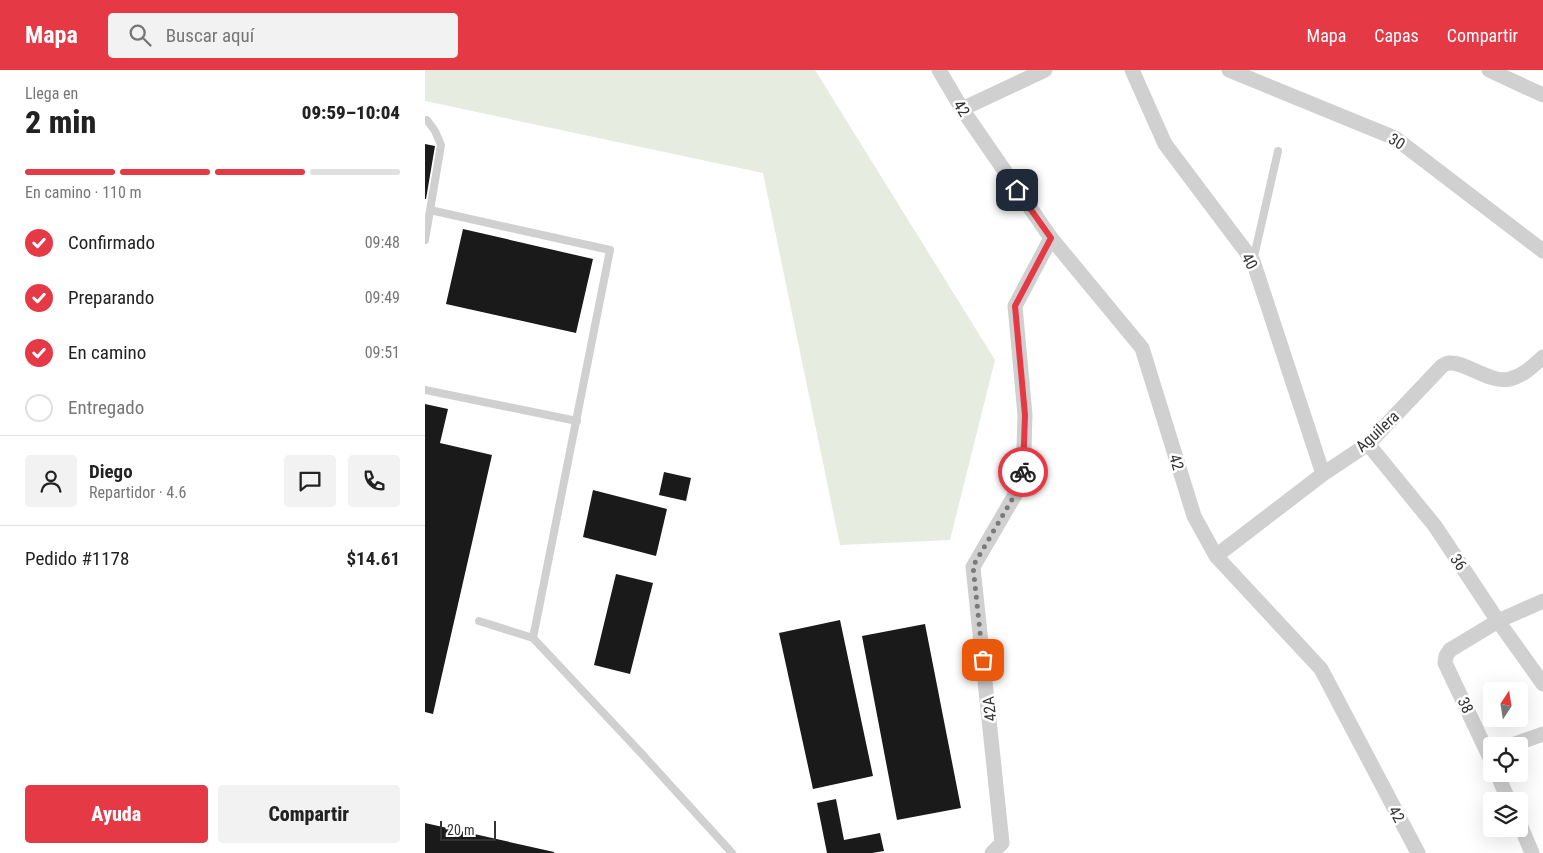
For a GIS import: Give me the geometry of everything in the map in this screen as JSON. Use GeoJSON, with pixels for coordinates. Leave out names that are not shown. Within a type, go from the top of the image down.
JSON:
{"type":"FeatureCollection","features":[{"type":"Feature","properties":{"kind":"street","name":"42"},"geometry":{"type":"LineString","coordinates":[[939,70],[962,109],[1051,238],[1142,348],[1194,516],[1216,556],[1321,669],[1418,853]]}},
{"type":"Feature","properties":{"kind":"street"},"geometry":{"type":"LineString","coordinates":[[962,109],[1045,70]]}},
{"type":"Feature","properties":{"kind":"street","name":"40"},"geometry":{"type":"LineString","coordinates":[[1132,70],[1165,144],[1253,261],[1323,474]]}},
{"type":"Feature","properties":{"kind":"street","name":"30"},"geometry":{"type":"LineString","coordinates":[[1229,70],[1395,138],[1543,251]]}},
{"type":"Feature","properties":{"kind":"street"},"geometry":{"type":"LineString","coordinates":[[1499,72],[1543,95]]}},
{"type":"Feature","properties":{"kind":"street","name":"42A"},"geometry":{"type":"LineString","coordinates":[[997,848],[973,566],[1023,481],[1025,415],[1015,306],[1051,238]]}},
{"type":"Feature","properties":{"kind":"street","name":"Aguilera"},"geometry":{"type":"LineString","coordinates":[[1216,556],[1323,474],[1368,444],[1442,366],[1449,363],[1458,364],[1491,377],[1509,380],[1525,373],[1543,357]]}},
{"type":"Feature","properties":{"kind":"street","name":"36"},"geometry":{"type":"LineString","coordinates":[[1368,444],[1435,526],[1498,621],[1543,684]]}},
{"type":"Feature","properties":{"kind":"street"},"geometry":{"type":"LineString","coordinates":[[1498,621],[1543,601]]}},
{"type":"Feature","properties":{"kind":"street","name":"38"},"geometry":{"type":"LineString","coordinates":[[1483,741],[1445,663],[1446,656],[1450,650],[1498,621]]}},
{"type":"Feature","properties":{"kind":"street"},"geometry":{"type":"LineString","coordinates":[[1528,739],[1543,734]]}},
{"type":"Feature","properties":{"kind":"street"},"geometry":{"type":"LineString","coordinates":[[1525,837],[1532,853]]}},
{"type":"Feature","properties":{"kind":"lane"},"geometry":{"type":"LineString","coordinates":[[425,120],[435,131],[441,145],[425,240]]}},
{"type":"Feature","properties":{"kind":"lane"},"geometry":{"type":"LineString","coordinates":[[1253,261],[1278,151]]}},
{"type":"Feature","properties":{"kind":"lane"},"geometry":{"type":"LineString","coordinates":[[430,210],[610,250],[533,638]]}},
{"type":"Feature","properties":{"kind":"lane"},"geometry":{"type":"LineString","coordinates":[[425,390],[577,421]]}},
{"type":"Feature","properties":{"kind":"lane"},"geometry":{"type":"LineString","coordinates":[[479,621],[533,638],[732,853]]}},
{"type":"Feature","properties":{"kind":"shaded area"},"geometry":{"type":"Polygon","coordinates":[[[425,70],[815,70],[995,360],[950,540],[840,545],[763,173],[425,101],[425,70]]]}},
{"type":"Feature","properties":{"kind":"building"},"geometry":{"type":"Polygon","coordinates":[[[425,144],[435,146],[426,199],[425,199],[425,144]]]}},
{"type":"Feature","properties":{"kind":"building"},"geometry":{"type":"Polygon","coordinates":[[[463,229],[593,259],[576,333],[446,304],[463,229]]]}},
{"type":"Feature","properties":{"kind":"building"},"geometry":{"type":"Polygon","coordinates":[[[425,404],[448,409],[440,443],[492,455],[433,714],[425,712],[425,404]]]}},
{"type":"Feature","properties":{"kind":"building"},"geometry":{"type":"Polygon","coordinates":[[[664,472],[691,478],[686,501],[659,495],[664,472]]]}},
{"type":"Feature","properties":{"kind":"building"},"geometry":{"type":"Polygon","coordinates":[[[593,490],[667,509],[656,556],[583,537],[593,490]]]}},
{"type":"Feature","properties":{"kind":"building"},"geometry":{"type":"Polygon","coordinates":[[[616,574],[653,583],[630,674],[594,665],[616,574]]]}},
{"type":"Feature","properties":{"kind":"building"},"geometry":{"type":"Polygon","coordinates":[[[840,620],[873,776],[813,789],[779,633],[840,620]]]}},
{"type":"Feature","properties":{"kind":"building"},"geometry":{"type":"Polygon","coordinates":[[[925,624],[961,808],[897,820],[862,636],[925,624]]]}},
{"type":"Feature","properties":{"kind":"building"},"geometry":{"type":"Polygon","coordinates":[[[836,799],[844,840],[880,833],[884,851],[872,853],[827,853],[817,803],[836,799]]]}},
{"type":"Feature","properties":{"kind":"building"},"geometry":{"type":"Polygon","coordinates":[[[425,823],[554,852],[554,853],[425,853],[425,823]]]}},
{"type":"Feature","properties":{"kind":"way so far"},"geometry":{"type":"LineString","coordinates":[[983,660],[973,566],[1023,481],[1023,472]]}},
{"type":"Feature","properties":{"kind":"route"},"geometry":{"type":"LineString","coordinates":[[1017,190],[1051,238],[1015,306],[1025,415],[1023,472]]}}]}
